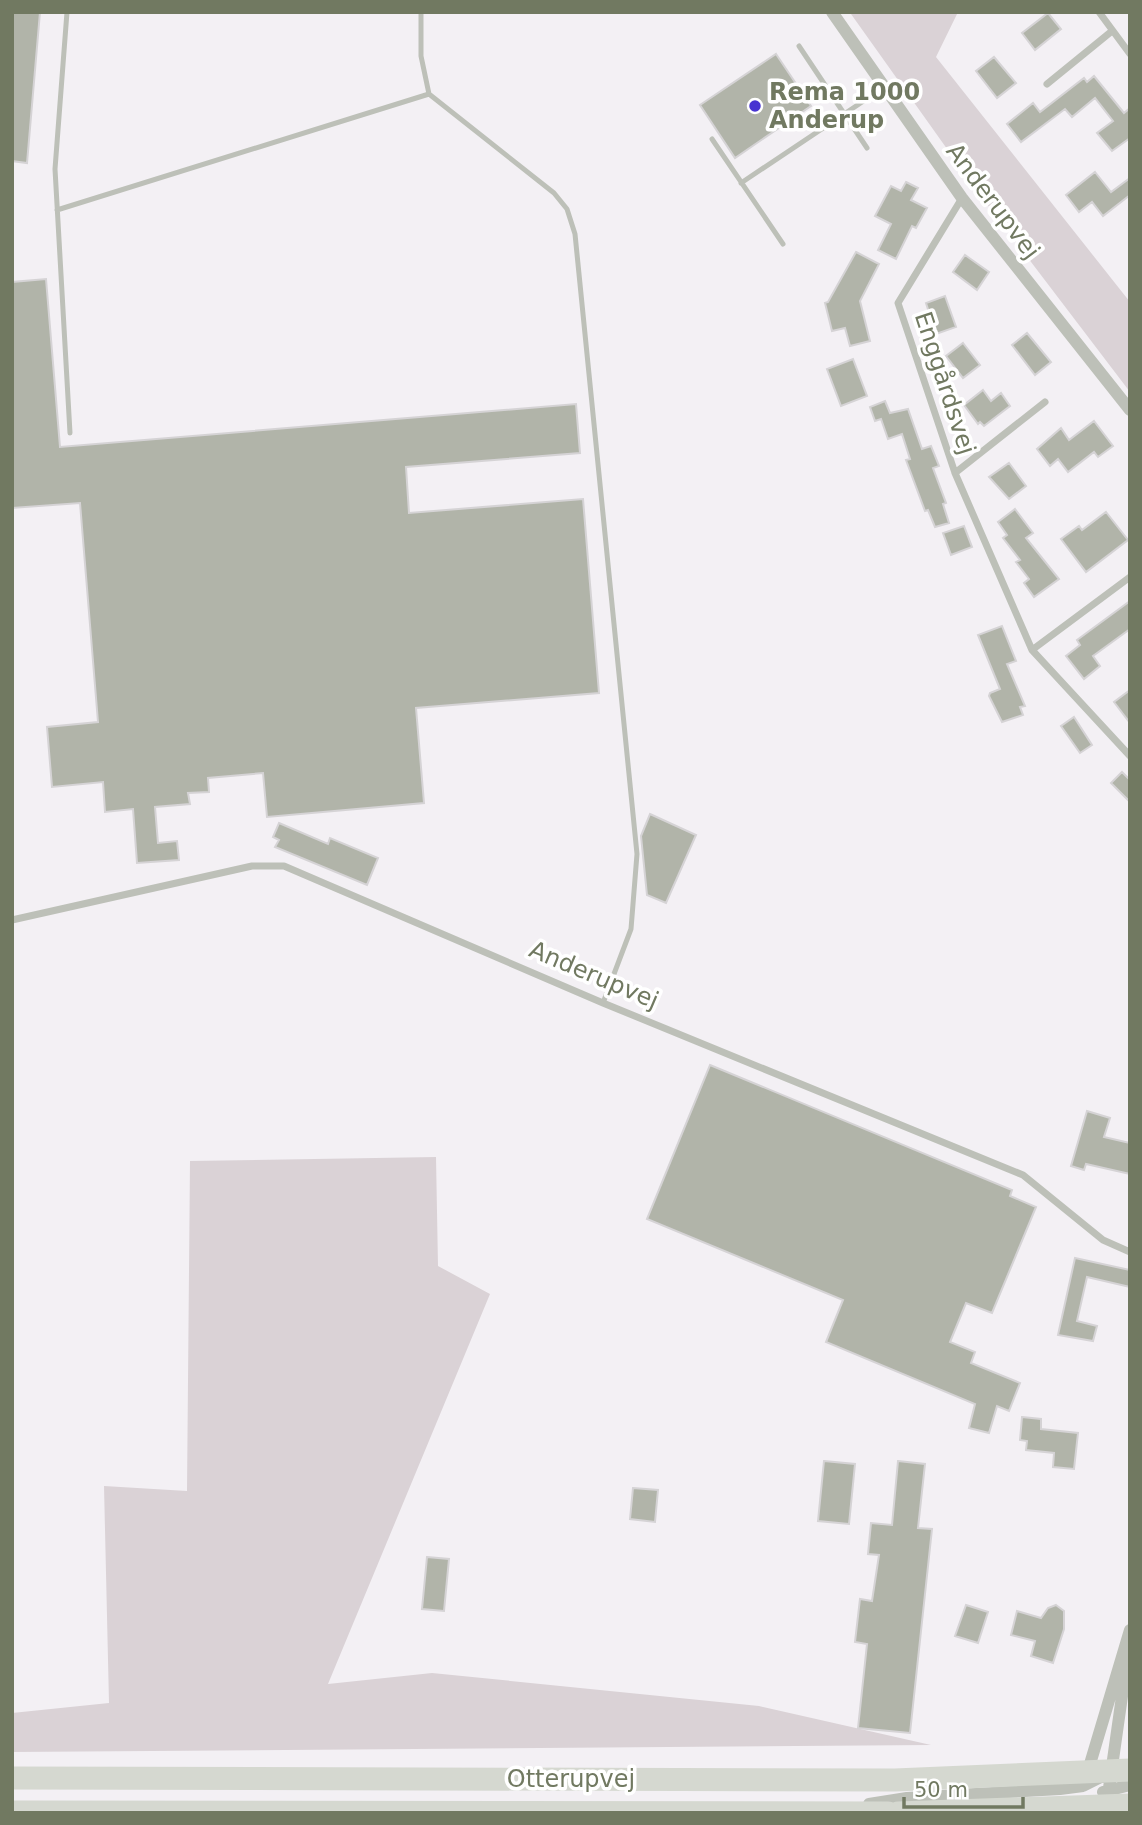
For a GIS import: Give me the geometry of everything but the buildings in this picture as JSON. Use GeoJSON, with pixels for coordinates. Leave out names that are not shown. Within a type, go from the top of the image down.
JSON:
{"type":"FeatureCollection","features":[{"type":"Feature","properties":{"kind":"main road","name":"Otterupvej"},"geometry":{"type":"LineString","coordinates":[[12,1779],[1085,1779],[1117,1791]]}},
{"type":"Feature","properties":{"kind":"main road"},"geometry":{"type":"LineString","coordinates":[[898,1813],[1077,1811],[1117,1791]]}},
{"type":"Feature","properties":{"kind":"main road","name":"Otterupvej"},"geometry":{"type":"LineString","coordinates":[[12,1812],[888,1813]]}},
{"type":"Feature","properties":{"kind":"street","name":"Anderupvej"},"geometry":{"type":"LineString","coordinates":[[832,12],[962,198],[1130,410]]}},
{"type":"Feature","properties":{"kind":"street"},"geometry":{"type":"LineString","coordinates":[[1098,12],[1130,54]]}},
{"type":"Feature","properties":{"kind":"street"},"geometry":{"type":"LineString","coordinates":[[1047,84],[1112,31]]}},
{"type":"Feature","properties":{"kind":"street","name":"Enggårdsvej"},"geometry":{"type":"LineString","coordinates":[[962,198],[898,303],[955,473],[1032,650],[1130,756]]}},
{"type":"Feature","properties":{"kind":"street","name":"Enggårdsvej"},"geometry":{"type":"LineString","coordinates":[[955,473],[1045,402]]}},
{"type":"Feature","properties":{"kind":"street"},"geometry":{"type":"LineString","coordinates":[[1032,650],[1130,577]]}},
{"type":"Feature","properties":{"kind":"street","name":"Anderupvej"},"geometry":{"type":"LineString","coordinates":[[12,920],[252,866],[284,866],[603,1003],[1023,1175],[1102,1240],[1130,1252]]}},
{"type":"Feature","properties":{"kind":"street"},"geometry":{"type":"LineString","coordinates":[[1077,1811],[1130,1630]]}},
{"type":"Feature","properties":{"kind":"street"},"geometry":{"type":"LineString","coordinates":[[1117,1791],[1130,1630]]}},
{"type":"Feature","properties":{"kind":"street"},"geometry":{"type":"LineString","coordinates":[[815,1812],[907,1798],[1085,1779]]}},
{"type":"Feature","properties":{"kind":"lane"},"geometry":{"type":"LineString","coordinates":[[67,12],[55,169],[69,433]]}},
{"type":"Feature","properties":{"kind":"lane"},"geometry":{"type":"LineString","coordinates":[[421,12],[421,57],[429,94],[554,193],[567,209],[575,234],[637,854],[631,929],[603,1003]]}},
{"type":"Feature","properties":{"kind":"lane"},"geometry":{"type":"LineString","coordinates":[[799,46],[867,148]]}},
{"type":"Feature","properties":{"kind":"lane"},"geometry":{"type":"LineString","coordinates":[[741,183],[883,88]]}},
{"type":"Feature","properties":{"kind":"lane"},"geometry":{"type":"LineString","coordinates":[[57,210],[429,94]]}},
{"type":"Feature","properties":{"kind":"lane"},"geometry":{"type":"LineString","coordinates":[[712,139],[783,244]]}},
{"type":"Feature","properties":{"kind":"shaded area"},"geometry":{"type":"Polygon","coordinates":[[[958,12],[936,57],[1130,302],[1130,392],[977,191],[851,14],[958,12]]]}},
{"type":"Feature","properties":{"kind":"shaded area"},"geometry":{"type":"Polygon","coordinates":[[[436,1157],[438,1266],[490,1294],[328,1684],[432,1673],[759,1706],[931,1745],[12,1752],[12,1713],[109,1703],[104,1486],[187,1491],[190,1161],[436,1157]]]}},
{"type":"Feature","properties":{"kind":"place","name":"Rema 1000 Anderup"},"geometry":{"type":"Point","coordinates":[755,106]}}]}
